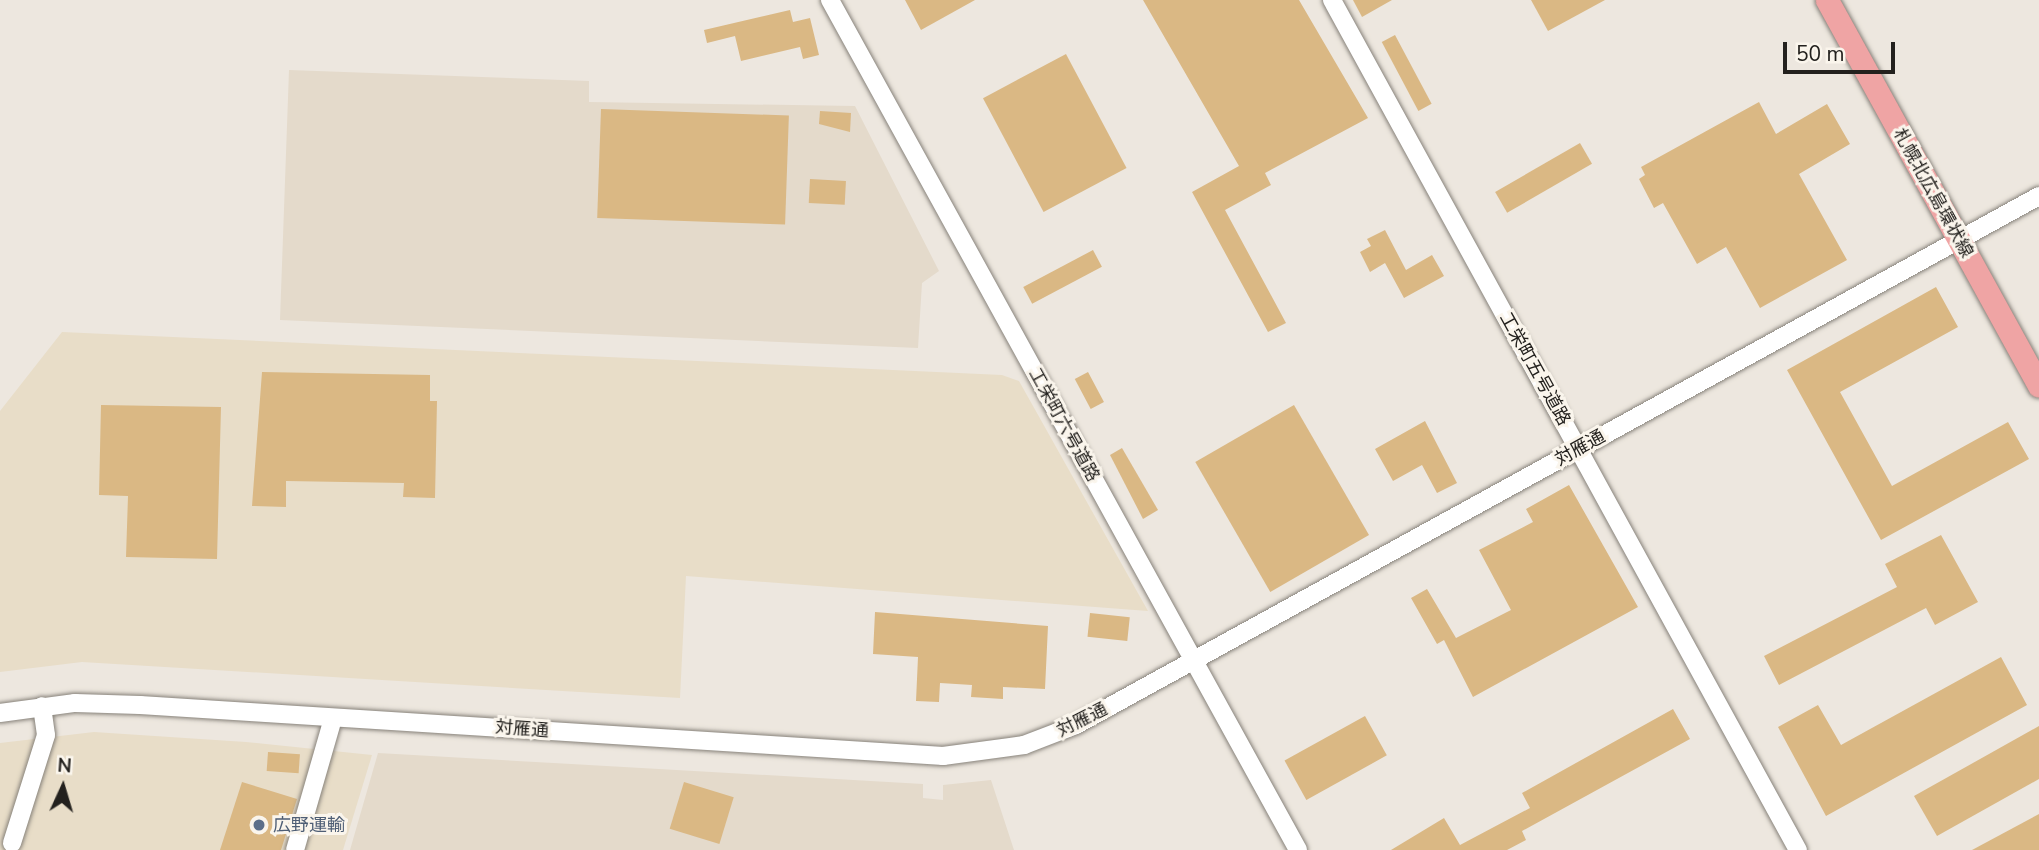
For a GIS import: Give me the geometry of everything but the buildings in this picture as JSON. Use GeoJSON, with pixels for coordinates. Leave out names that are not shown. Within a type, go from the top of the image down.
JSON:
{"type":"FeatureCollection","features":[{"type":"Feature","properties":{"kind":"main road","name":"札幌北広島環状線"},"geometry":{"type":"LineString","coordinates":[[1827,0],[2039,386]]}},
{"type":"Feature","properties":{"kind":"street","name":"工栄町六号道路"},"geometry":{"type":"LineString","coordinates":[[830,0],[1298,850]]}},
{"type":"Feature","properties":{"kind":"street","name":"工栄町五号道路"},"geometry":{"type":"LineString","coordinates":[[1332,0],[1798,850]]}},
{"type":"Feature","properties":{"kind":"street","name":"対雁通"},"geometry":{"type":"LineString","coordinates":[[0,713],[42,706],[333,718],[969,755],[1049,737],[1194,661],[2039,196]]}},
{"type":"Feature","properties":{"kind":"street"},"geometry":{"type":"LineString","coordinates":[[12,843],[46,735],[42,706]]}},
{"type":"Feature","properties":{"kind":"street"},"geometry":{"type":"LineString","coordinates":[[295,850],[333,718]]}},
{"type":"Feature","properties":{"kind":"shaded area"},"geometry":{"type":"Polygon","coordinates":[[[289,70],[589,81],[589,102],[855,106],[939,271],[922,283],[918,348],[280,320],[289,70]]]}},
{"type":"Feature","properties":{"kind":"shaded area"},"geometry":{"type":"Polygon","coordinates":[[[62,332],[1002,375],[1019,381],[1148,611],[686,576],[680,698],[82,662],[0,672],[0,411],[62,332]]]}},
{"type":"Feature","properties":{"kind":"shaded area"},"geometry":{"type":"Polygon","coordinates":[[[94,732],[246,742],[372,755],[343,850],[0,850],[0,743],[94,732]]]}},
{"type":"Feature","properties":{"kind":"shaded area"},"geometry":{"type":"Polygon","coordinates":[[[378,753],[923,784],[923,798],[943,800],[943,785],[991,780],[1014,850],[350,850],[378,753]]]}},
{"type":"Feature","properties":{"kind":"place","name":"広野運輸"},"geometry":{"type":"Point","coordinates":[259,825]}}]}
